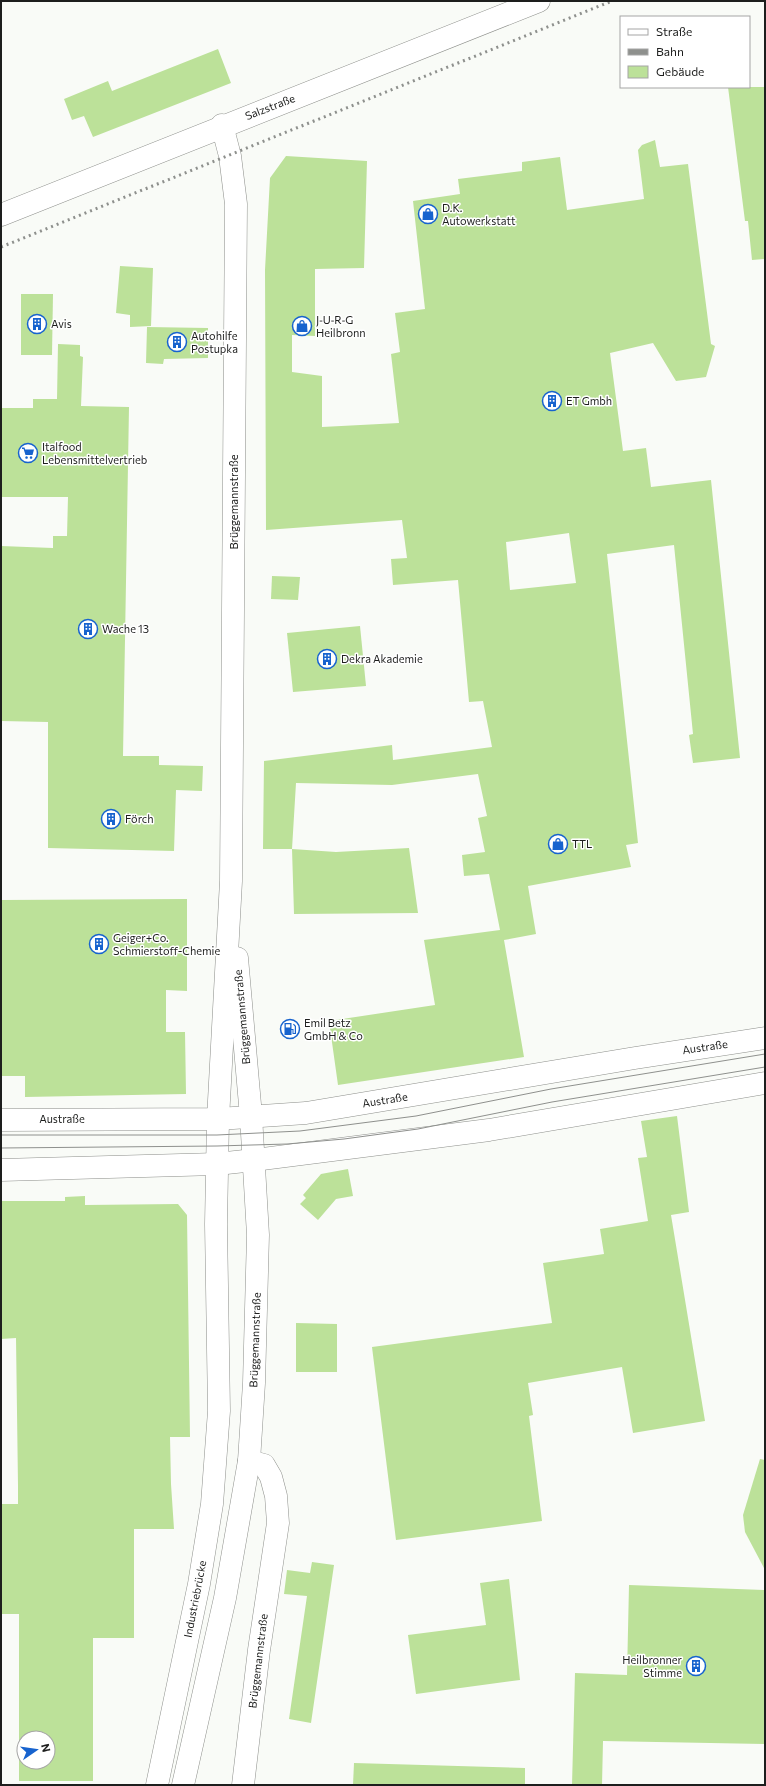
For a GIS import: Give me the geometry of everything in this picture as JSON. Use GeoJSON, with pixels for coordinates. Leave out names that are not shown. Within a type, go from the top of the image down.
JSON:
{"type":"FeatureCollection","features":[{"type":"Feature","properties":{"kind":"main road","name":"Salzstraße"},"geometry":{"type":"LineString","coordinates":[[1,215],[222,125],[539,1]]}},
{"type":"Feature","properties":{"kind":"main road","name":"Brüggemannstraße"},"geometry":{"type":"LineString","coordinates":[[219,1411],[217,1164],[218,1119],[231,881],[236,204],[230,156],[222,125]]}},
{"type":"Feature","properties":{"kind":"main road","name":"Brüggemannstraße"},"geometry":{"type":"LineString","coordinates":[[231,881],[251,1116],[258,1235],[254,1383],[249,1461],[264,1465],[271,1477],[276,1496],[278,1523],[258,1650],[243,1785]]}},
{"type":"Feature","properties":{"kind":"main road","name":"Austraße"},"geometry":{"type":"LineString","coordinates":[[1,1120],[218,1119],[306,1113],[635,1058],[765,1038]]}},
{"type":"Feature","properties":{"kind":"main road"},"geometry":{"type":"LineString","coordinates":[[1,1170],[217,1164],[254,1160],[489,1130],[765,1084]]}},
{"type":"Feature","properties":{"kind":"main road","name":"Industriebrücke"},"geometry":{"type":"LineString","coordinates":[[157,1785],[200,1577],[212,1504],[219,1411]]}},
{"type":"Feature","properties":{"kind":"main road"},"geometry":{"type":"LineString","coordinates":[[183,1785],[225,1598],[249,1461]]}},
{"type":"Feature","properties":{"kind":"building"},"geometry":{"type":"Polygon","coordinates":[[[218,49],[231,83],[93,137],[84,116],[72,120],[64,99],[108,81],[112,91],[218,49]]]}},
{"type":"Feature","properties":{"kind":"building"},"geometry":{"type":"Polygon","coordinates":[[[765,87],[765,259],[752,260],[748,221],[745,221],[728,88],[765,87]]]}},
{"type":"Feature","properties":{"kind":"building"},"geometry":{"type":"Polygon","coordinates":[[[655,140],[660,167],[688,164],[711,344],[715,346],[706,377],[676,381],[653,343],[610,353],[623,451],[646,448],[651,487],[711,480],[740,758],[693,763],[689,735],[693,734],[674,545],[607,554],[638,843],[626,845],[631,867],[528,886],[536,934],[504,940],[524,1057],[338,1085],[329,1021],[435,1005],[424,940],[500,930],[489,874],[464,876],[462,855],[485,852],[478,818],[487,816],[478,774],[392,785],[296,783],[292,849],[263,849],[264,761],[392,745],[393,760],[492,747],[483,701],[469,702],[458,580],[393,585],[391,559],[407,558],[402,520],[266,530],[265,270],[270,178],[286,156],[367,161],[364,268],[315,269],[315,336],[292,335],[292,372],[322,376],[322,427],[399,423],[391,354],[400,352],[395,313],[425,309],[413,201],[460,194],[458,179],[522,171],[522,162],[560,157],[567,210],[644,199],[638,150],[642,145],[655,140]],[[569,533],[506,542],[510,590],[576,583],[569,533]]]}},
{"type":"Feature","properties":{"kind":"building"},"geometry":{"type":"Polygon","coordinates":[[[120,266],[153,268],[151,326],[130,327],[130,315],[116,313],[120,266]]]}},
{"type":"Feature","properties":{"kind":"building","name":"Avis"},"geometry":{"type":"Polygon","coordinates":[[[21,294],[53,294],[52,355],[21,355],[21,294]]]}},
{"type":"Feature","properties":{"kind":"building","name":"Autohilfe Postupka"},"geometry":{"type":"Polygon","coordinates":[[[147,327],[208,328],[208,358],[164,359],[163,364],[146,363],[147,327]]]}},
{"type":"Feature","properties":{"kind":"building"},"geometry":{"type":"Polygon","coordinates":[[[58,344],[80,345],[80,356],[83,357],[81,406],[129,407],[123,756],[159,756],[159,765],[203,766],[202,791],[176,790],[174,851],[48,848],[48,722],[1,721],[1,546],[53,548],[53,536],[67,536],[68,497],[1,497],[1,408],[33,408],[33,399],[57,399],[58,344]]]}},
{"type":"Feature","properties":{"kind":"building"},"geometry":{"type":"Polygon","coordinates":[[[272,576],[300,577],[298,600],[271,599],[272,576]]]}},
{"type":"Feature","properties":{"kind":"building","name":"Dekra Akademie"},"geometry":{"type":"Polygon","coordinates":[[[360,626],[366,686],[293,692],[287,633],[360,626]]]}},
{"type":"Feature","properties":{"kind":"building"},"geometry":{"type":"Polygon","coordinates":[[[409,848],[418,913],[294,914],[292,849],[336,852],[409,848]]]}},
{"type":"Feature","properties":{"kind":"building"},"geometry":{"type":"Polygon","coordinates":[[[187,899],[187,991],[166,990],[166,1032],[185,1032],[186,1094],[25,1097],[25,1076],[1,1076],[1,900],[187,899]]]}},
{"type":"Feature","properties":{"kind":"building"},"geometry":{"type":"Polygon","coordinates":[[[677,1116],[689,1212],[671,1215],[705,1421],[633,1433],[622,1367],[528,1383],[533,1415],[529,1416],[542,1521],[396,1540],[372,1347],[552,1323],[543,1263],[604,1254],[600,1229],[648,1221],[638,1158],[647,1157],[641,1121],[677,1116]]]}},
{"type":"Feature","properties":{"kind":"building"},"geometry":{"type":"Polygon","coordinates":[[[348,1169],[353,1196],[336,1199],[318,1220],[300,1204],[306,1198],[303,1195],[321,1174],[348,1169]]]}},
{"type":"Feature","properties":{"kind":"building"},"geometry":{"type":"Polygon","coordinates":[[[85,1196],[85,1205],[178,1204],[187,1215],[190,1437],[170,1437],[174,1529],[134,1529],[134,1638],[93,1638],[93,1781],[19,1781],[19,1770],[56,1770],[56,1730],[19,1730],[19,1614],[1,1614],[1,1504],[18,1504],[18,1486],[16,1338],[1,1339],[1,1201],[65,1201],[65,1197],[85,1196]]]}},
{"type":"Feature","properties":{"kind":"building"},"geometry":{"type":"Polygon","coordinates":[[[296,1323],[337,1324],[337,1372],[296,1372],[296,1323]]]}},
{"type":"Feature","properties":{"kind":"building"},"geometry":{"type":"Polygon","coordinates":[[[760,1459],[765,1460],[765,1570],[745,1532],[743,1515],[760,1459]]]}},
{"type":"Feature","properties":{"kind":"building"},"geometry":{"type":"Polygon","coordinates":[[[312,1562],[334,1565],[311,1723],[289,1719],[307,1596],[284,1594],[287,1570],[310,1573],[312,1562]]]}},
{"type":"Feature","properties":{"kind":"building"},"geometry":{"type":"Polygon","coordinates":[[[509,1579],[520,1680],[416,1694],[408,1635],[486,1625],[480,1583],[509,1579]]]}},
{"type":"Feature","properties":{"kind":"building","name":"Heilbronner Stimme"},"geometry":{"type":"Polygon","coordinates":[[[629,1585],[765,1590],[765,1744],[603,1741],[602,1785],[572,1785],[575,1673],[627,1675],[629,1585]]]}},
{"type":"Feature","properties":{"kind":"building"},"geometry":{"type":"Polygon","coordinates":[[[354,1763],[525,1768],[525,1785],[353,1785],[354,1763]]]}},
{"type":"Feature","properties":{"kind":"tram line"},"geometry":{"type":"LineString","coordinates":[[1,1135],[217,1135],[300,1131],[416,1116],[551,1089],[765,1054]]}},
{"type":"Feature","properties":{"kind":"tram line"},"geometry":{"type":"LineString","coordinates":[[1,1148],[217,1146],[287,1144],[344,1139],[418,1129],[552,1102],[765,1067]]}},
{"type":"Feature","properties":{"kind":"railway"},"geometry":{"type":"LineString","coordinates":[[1,247],[612,1]]}},
{"type":"Feature","properties":{"kind":"place","name":"D.K. Autowerkstatt"},"geometry":{"type":"Point","coordinates":[428,214]}},
{"type":"Feature","properties":{"kind":"place","name":"Avis"},"geometry":{"type":"Point","coordinates":[37,324]}},
{"type":"Feature","properties":{"kind":"place","name":"J⁃U⁃R⁃G Heilbronn"},"geometry":{"type":"Point","coordinates":[302,326]}},
{"type":"Feature","properties":{"kind":"place","name":"Autohilfe Postupka"},"geometry":{"type":"Point","coordinates":[177,342]}},
{"type":"Feature","properties":{"kind":"place","name":"ET Gmbh"},"geometry":{"type":"Point","coordinates":[552,401]}},
{"type":"Feature","properties":{"kind":"place","name":"Italfood Lebensmittelvertrieb"},"geometry":{"type":"Point","coordinates":[28,453]}},
{"type":"Feature","properties":{"kind":"place","name":"Wache 13"},"geometry":{"type":"Point","coordinates":[88,629]}},
{"type":"Feature","properties":{"kind":"place","name":"Dekra Akademie"},"geometry":{"type":"Point","coordinates":[327,659]}},
{"type":"Feature","properties":{"kind":"place","name":"Förch"},"geometry":{"type":"Point","coordinates":[111,819]}},
{"type":"Feature","properties":{"kind":"place","name":"TTL"},"geometry":{"type":"Point","coordinates":[558,844]}},
{"type":"Feature","properties":{"kind":"place","name":"Geiger+Co. Schmierstoff-Chemie"},"geometry":{"type":"Point","coordinates":[99,944]}},
{"type":"Feature","properties":{"kind":"place","name":"Emil Betz GmbH & Co"},"geometry":{"type":"Point","coordinates":[290,1029]}},
{"type":"Feature","properties":{"kind":"place","name":"Heilbronner Stimme"},"geometry":{"type":"Point","coordinates":[696,1666]}}]}
